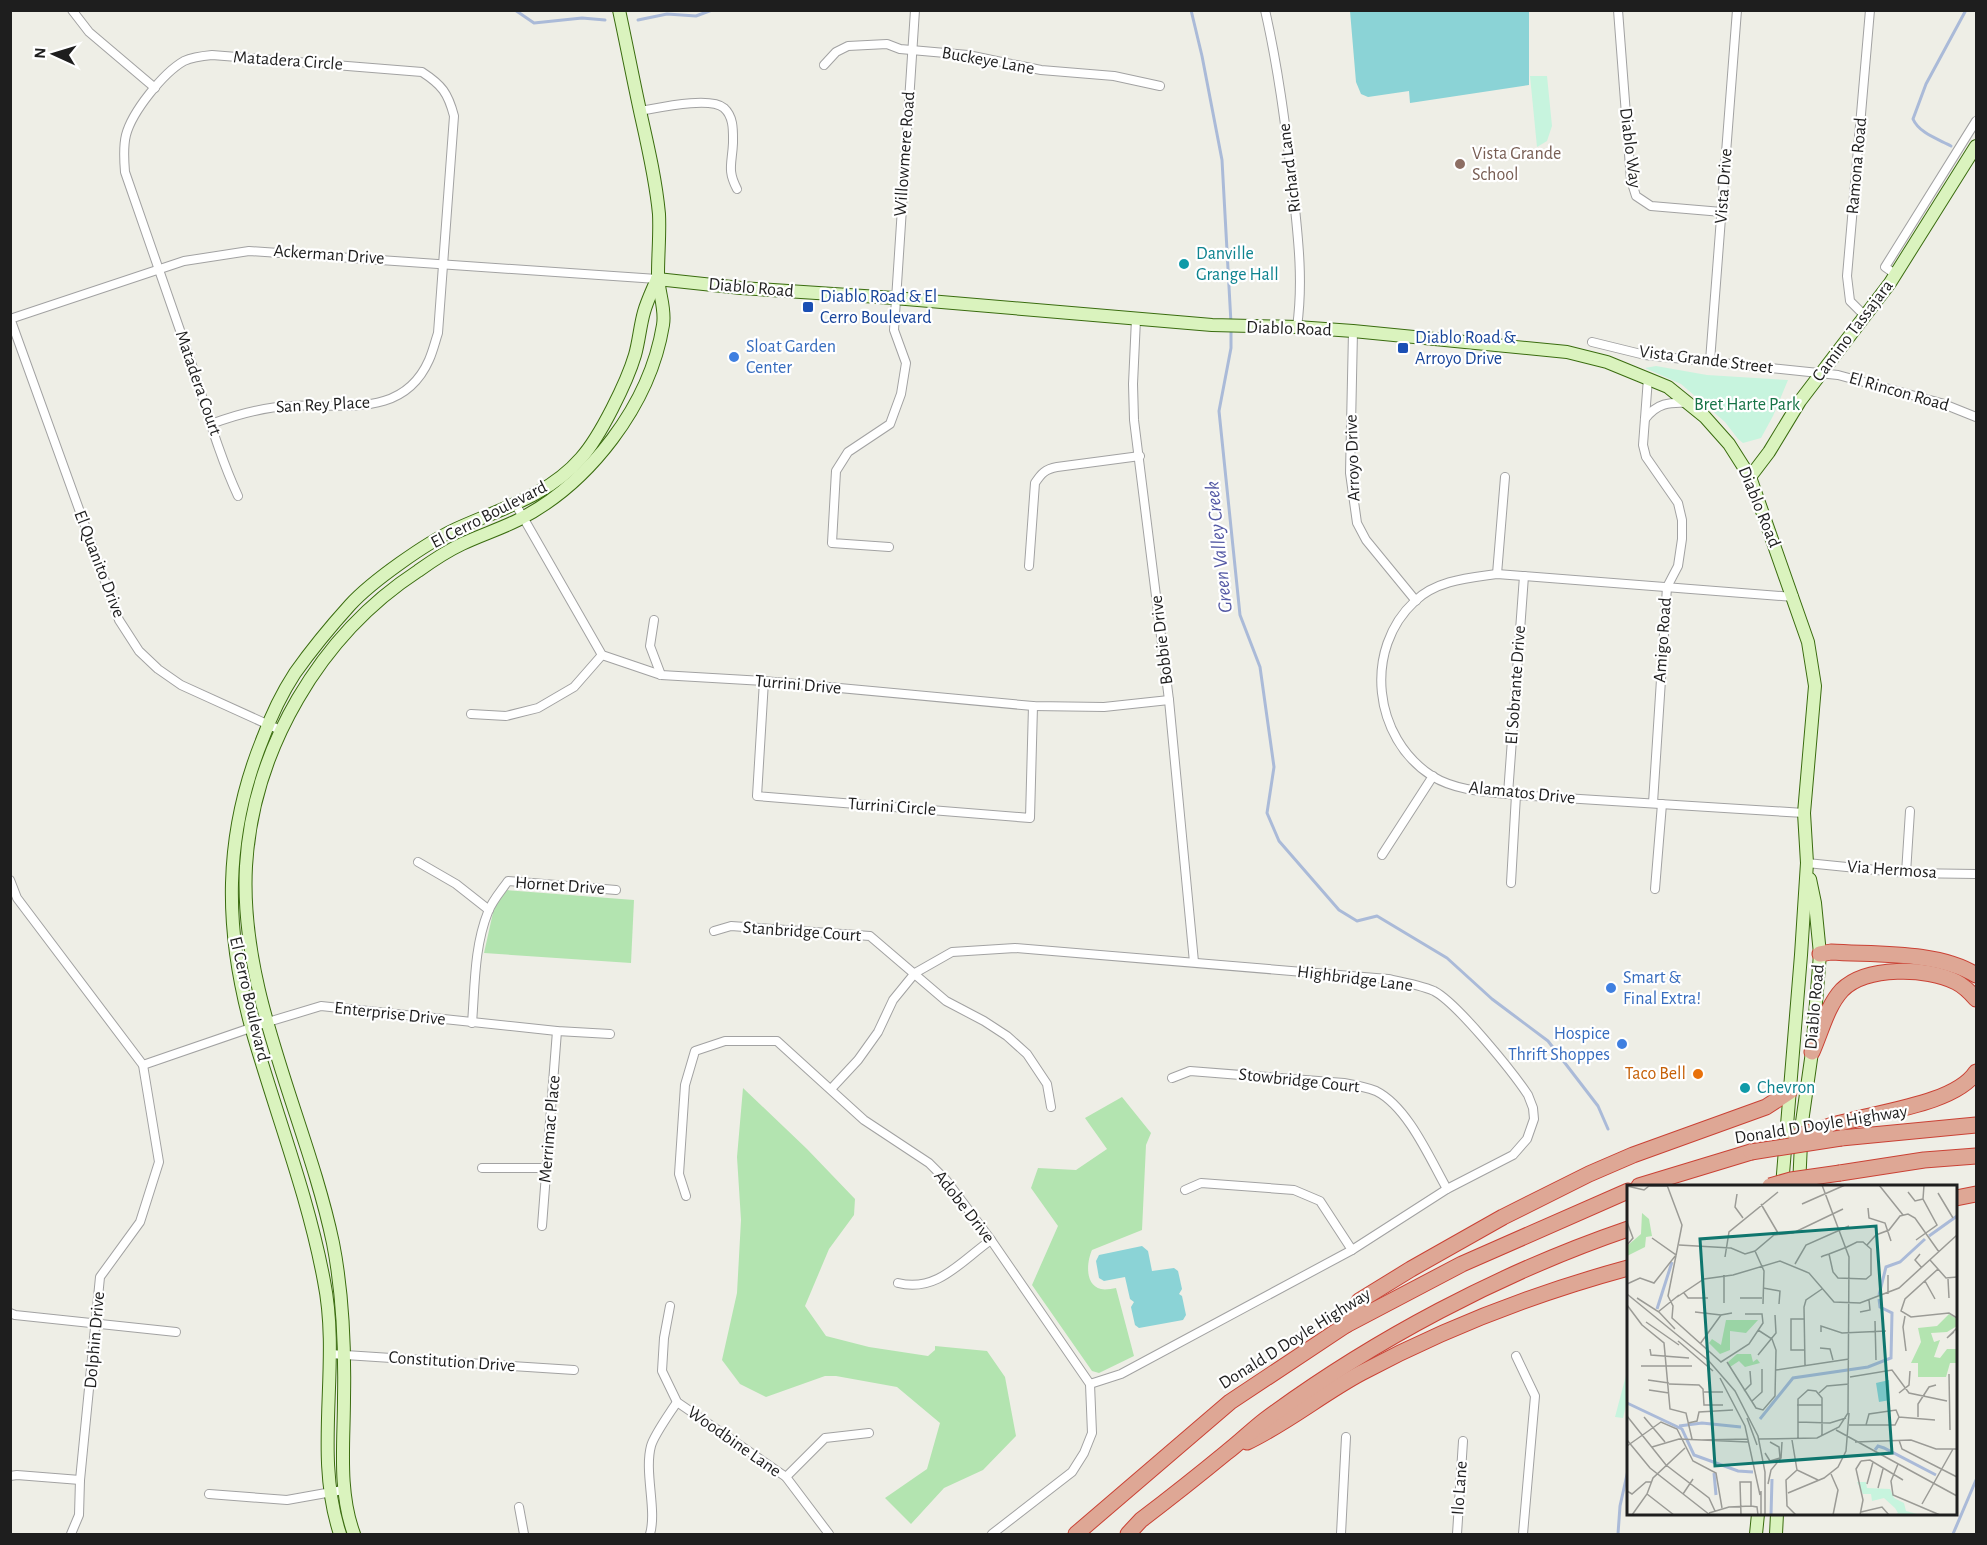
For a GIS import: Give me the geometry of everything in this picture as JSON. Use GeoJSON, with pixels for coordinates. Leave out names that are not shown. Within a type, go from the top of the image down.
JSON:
{"type":"FeatureCollection","features":[{"type":"Feature","properties":{"kind":"highway"},"geometry":{"type":"LineString","coordinates":[[1820,954],[1831,952],[1932,959],[1964,967],[1977,975]]}},
{"type":"Feature","properties":{"kind":"highway"},"geometry":{"type":"LineString","coordinates":[[1812,1052],[1833,1001],[1851,982],[1862,976],[1890,971],[1934,974],[1956,982],[1977,999]]}},
{"type":"Feature","properties":{"kind":"highway"},"geometry":{"type":"LineString","coordinates":[[1757,1148],[1827,1127],[1937,1099],[1964,1086],[1977,1072]]}},
{"type":"Feature","properties":{"kind":"highway"},"geometry":{"type":"LineString","coordinates":[[1346,1325],[1359,1301],[1503,1216],[1633,1155],[1767,1107],[1789,1092]]}},
{"type":"Feature","properties":{"kind":"highway","name":"Donald D Doyle Highway"},"geometry":{"type":"LineString","coordinates":[[1642,1185],[1757,1148],[1977,1125]]}},
{"type":"Feature","properties":{"kind":"highway"},"geometry":{"type":"LineString","coordinates":[[1774,1185],[1791,1180],[1924,1160],[1977,1156]]}},
{"type":"Feature","properties":{"kind":"highway","name":"Donald D Doyle Highway"},"geometry":{"type":"LineString","coordinates":[[1076,1534],[1230,1402],[1346,1325],[1462,1264],[1627,1192]]}},
{"type":"Feature","properties":{"kind":"highway"},"geometry":{"type":"LineString","coordinates":[[1957,1198],[1977,1194]]}},
{"type":"Feature","properties":{"kind":"highway"},"geometry":{"type":"LineString","coordinates":[[1128,1534],[1141,1520],[1264,1420],[1404,1330],[1473,1294],[1549,1260],[1627,1230]]}},
{"type":"Feature","properties":{"kind":"highway"},"geometry":{"type":"LineString","coordinates":[[1228,1451],[1265,1434],[1324,1394],[1401,1353],[1528,1300],[1581,1281],[1627,1269]]}},
{"type":"Feature","properties":{"kind":"street"},"geometry":{"type":"LineString","coordinates":[[72,10],[89,32],[154,88]]}},
{"type":"Feature","properties":{"kind":"street"},"geometry":{"type":"LineString","coordinates":[[619,10],[656,186],[659,220],[657,279]]}},
{"type":"Feature","properties":{"kind":"street","name":"Willowmere Road"},"geometry":{"type":"LineString","coordinates":[[889,547],[832,543],[836,471],[848,452],[890,424],[901,394],[906,363],[894,330],[894,298],[915,10]]}},
{"type":"Feature","properties":{"kind":"street","name":"Richard Lane"},"geometry":{"type":"LineString","coordinates":[[1265,10],[1281,88],[1300,251],[1301,282],[1297,327]]}},
{"type":"Feature","properties":{"kind":"street","name":"Diablo Way"},"geometry":{"type":"LineString","coordinates":[[1618,10],[1631,180],[1636,196],[1652,206],[1722,212]]}},
{"type":"Feature","properties":{"kind":"street","name":"Vista Drive"},"geometry":{"type":"LineString","coordinates":[[1710,361],[1737,10]]}},
{"type":"Feature","properties":{"kind":"street","name":"Ramona Road"},"geometry":{"type":"LineString","coordinates":[[1864,315],[1850,301],[1847,276],[1870,10]]}},
{"type":"Feature","properties":{"kind":"street","name":"Buckeye Lane"},"geometry":{"type":"LineString","coordinates":[[824,65],[836,52],[848,46],[887,44],[900,49],[968,55],[1041,70],[1114,76],[1160,86]]}},
{"type":"Feature","properties":{"kind":"street","name":"Matadera Circle"},"geometry":{"type":"LineString","coordinates":[[159,269],[124,172],[126,136],[131,122],[154,88],[185,61],[212,55],[404,69],[422,72],[437,82],[448,96],[454,116],[442,264]]}},
{"type":"Feature","properties":{"kind":"street"},"geometry":{"type":"LineString","coordinates":[[640,111],[697,103],[720,105],[724,108],[732,120],[733,143],[730,175],[737,189]]}},
{"type":"Feature","properties":{"kind":"street","name":"Camino Tassajara"},"geometry":{"type":"LineString","coordinates":[[1895,274],[1885,267],[1977,121]]}},
{"type":"Feature","properties":{"kind":"street","name":"Camino Tassajara"},"geometry":{"type":"LineString","coordinates":[[1750,477],[1769,452],[1800,401],[1895,274],[1977,146]]}},
{"type":"Feature","properties":{"kind":"street","name":"Ackerman Drive"},"geometry":{"type":"LineString","coordinates":[[11,319],[159,269],[208,256],[258,251],[657,279]]}},
{"type":"Feature","properties":{"kind":"street","name":"San Rey Place"},"geometry":{"type":"LineString","coordinates":[[211,424],[261,408],[371,405],[395,397],[414,383],[429,361],[438,333],[442,264]]}},
{"type":"Feature","properties":{"kind":"street","name":"Matadera Court"},"geometry":{"type":"LineString","coordinates":[[159,269],[211,424],[238,496]]}},
{"type":"Feature","properties":{"kind":"street","name":"Diablo Road"},"geometry":{"type":"LineString","coordinates":[[657,279],[741,288],[894,298],[1212,325],[1353,331],[1567,352],[1607,362],[1668,387],[1706,417],[1729,444],[1750,477],[1808,642],[1815,686],[1804,813],[1807,863],[1801,955],[1782,1185]]}},
{"type":"Feature","properties":{"kind":"street","name":"El Cerro Boulevard"},"geometry":{"type":"LineString","coordinates":[[340,1534],[330,1493],[328,1459],[330,1354],[325,1285],[310,1219],[252,1027],[232,932],[231,885],[239,813],[251,767],[268,725],[294,676],[316,645],[353,601],[404,560],[453,531],[516,505],[551,484],[581,458],[616,400],[635,356],[644,309],[657,279]]}},
{"type":"Feature","properties":{"kind":"street","name":"El Cerro Boulevard"},"geometry":{"type":"LineString","coordinates":[[354,1534],[344,1490],[345,1354],[339,1280],[326,1214],[268,1022],[253,964],[249,936],[246,862],[258,792],[280,730],[307,684],[364,613],[414,573],[460,545],[522,518],[566,488],[584,472],[612,440],[632,410],[647,376],[663,324],[663,308],[657,279]]}},
{"type":"Feature","properties":{"kind":"street","name":"El Quanito Drive"},"geometry":{"type":"LineString","coordinates":[[11,319],[119,620],[139,651],[158,669],[181,685],[280,730]]}},
{"type":"Feature","properties":{"kind":"street","name":"Bobbie Drive"},"geometry":{"type":"LineString","coordinates":[[1136,319],[1134,420],[1168,700],[1194,962]]}},
{"type":"Feature","properties":{"kind":"street","name":"Arroyo Drive"},"geometry":{"type":"LineString","coordinates":[[1353,331],[1350,473],[1357,523],[1366,540],[1416,601]]}},
{"type":"Feature","properties":{"kind":"street","name":"Vista Grande Street"},"geometry":{"type":"LineString","coordinates":[[1592,342],[1645,355],[1821,374]]}},
{"type":"Feature","properties":{"kind":"street","name":"El Rincon Road"},"geometry":{"type":"LineString","coordinates":[[1821,374],[1838,375],[1932,400],[1977,417]]}},
{"type":"Feature","properties":{"kind":"street","name":"Amigo Road"},"geometry":{"type":"LineString","coordinates":[[1648,378],[1643,445],[1646,457],[1678,503],[1682,520],[1678,566],[1667,587],[1655,889]]}},
{"type":"Feature","properties":{"kind":"street"},"geometry":{"type":"LineString","coordinates":[[1645,420],[1658,405],[1674,402],[1688,403]]}},
{"type":"Feature","properties":{"kind":"street"},"geometry":{"type":"LineString","coordinates":[[1029,566],[1035,483],[1041,474],[1057,467],[1140,456]]}},
{"type":"Feature","properties":{"kind":"street"},"geometry":{"type":"LineString","coordinates":[[1497,574],[1505,477]]}},
{"type":"Feature","properties":{"kind":"street"},"geometry":{"type":"LineString","coordinates":[[471,714],[506,716],[538,708],[574,687],[602,655],[516,505]]}},
{"type":"Feature","properties":{"kind":"street","name":"Alamatos Drive"},"geometry":{"type":"LineString","coordinates":[[1794,597],[1497,574],[1461,579],[1433,589],[1416,601],[1399,621],[1390,638],[1383,660],[1382,697],[1387,718],[1405,752],[1433,776],[1454,786],[1512,795],[1804,813]]}},
{"type":"Feature","properties":{"kind":"street","name":"El Sobrante Drive"},"geometry":{"type":"LineString","coordinates":[[1511,883],[1512,795],[1524,576]]}},
{"type":"Feature","properties":{"kind":"street"},"geometry":{"type":"LineString","coordinates":[[654,620],[650,646],[661,675]]}},
{"type":"Feature","properties":{"kind":"street","name":"Turrini Drive"},"geometry":{"type":"LineString","coordinates":[[602,655],[661,675],[764,681],[1033,706],[1104,707],[1168,700]]}},
{"type":"Feature","properties":{"kind":"street","name":"Turrini Circle"},"geometry":{"type":"LineString","coordinates":[[764,681],[757,796],[1030,818],[1033,706]]}},
{"type":"Feature","properties":{"kind":"street"},"geometry":{"type":"LineString","coordinates":[[1382,855],[1433,776]]}},
{"type":"Feature","properties":{"kind":"street"},"geometry":{"type":"LineString","coordinates":[[1906,873],[1910,811]]}},
{"type":"Feature","properties":{"kind":"street"},"geometry":{"type":"LineString","coordinates":[[418,862],[456,884],[489,910]]}},
{"type":"Feature","properties":{"kind":"street","name":"Diablo Road"},"geometry":{"type":"LineString","coordinates":[[1799,1185],[1802,1122],[1812,1052],[1820,954],[1815,903],[1807,863]]}},
{"type":"Feature","properties":{"kind":"street","name":"Via Hermosa"},"geometry":{"type":"LineString","coordinates":[[1807,863],[1906,873],[1977,874]]}},
{"type":"Feature","properties":{"kind":"street","name":"Dolphin Drive"},"geometry":{"type":"LineString","coordinates":[[10,880],[17,898],[143,1065],[159,1161],[140,1222],[100,1277],[80,1480],[79,1515],[72,1534]]}},
{"type":"Feature","properties":{"kind":"street","name":"Hornet Drive"},"geometry":{"type":"LineString","coordinates":[[472,1023],[476,958],[481,934],[489,910],[508,881],[616,890]]}},
{"type":"Feature","properties":{"kind":"street","name":"Stanbridge Court"},"geometry":{"type":"LineString","coordinates":[[714,931],[731,926],[870,936],[946,1001],[1007,1036],[1027,1054],[1047,1084],[1051,1107]]}},
{"type":"Feature","properties":{"kind":"street","name":"Highbridge Lane"},"geometry":{"type":"LineString","coordinates":[[831,1089],[858,1060],[878,1032],[893,1000],[915,973],[952,952],[1015,948],[1388,979],[1413,984],[1435,992],[1456,1009],[1520,1083],[1531,1101],[1534,1119],[1527,1139],[1513,1155],[1447,1189],[1352,1251],[1121,1374],[1090,1384]]}},
{"type":"Feature","properties":{"kind":"street"},"geometry":{"type":"LineString","coordinates":[[1801,955],[1820,954]]}},
{"type":"Feature","properties":{"kind":"street","name":"Enterprise Drive"},"geometry":{"type":"LineString","coordinates":[[143,1065],[321,1006],[472,1023],[610,1034]]}},
{"type":"Feature","properties":{"kind":"street","name":"Merrimac Place"},"geometry":{"type":"LineString","coordinates":[[542,1226],[557,1031]]}},
{"type":"Feature","properties":{"kind":"street","name":"Adobe Drive"},"geometry":{"type":"LineString","coordinates":[[686,1196],[679,1174],[685,1085],[695,1051],[725,1041],[777,1041],[864,1120],[929,1163],[946,1180],[991,1240],[1090,1384]]}},
{"type":"Feature","properties":{"kind":"street","name":"Stowbridge Court"},"geometry":{"type":"LineString","coordinates":[[1172,1078],[1191,1071],[1344,1083],[1362,1086],[1377,1092],[1389,1099],[1405,1116],[1447,1189]]}},
{"type":"Feature","properties":{"kind":"street"},"geometry":{"type":"LineString","coordinates":[[482,1168],[547,1168]]}},
{"type":"Feature","properties":{"kind":"street"},"geometry":{"type":"LineString","coordinates":[[1185,1190],[1201,1183],[1294,1190],[1320,1201],[1352,1251]]}},
{"type":"Feature","properties":{"kind":"street"},"geometry":{"type":"LineString","coordinates":[[898,1283],[910,1286],[936,1281],[991,1240]]}},
{"type":"Feature","properties":{"kind":"street","name":"Woodbine Lane"},"geometry":{"type":"LineString","coordinates":[[670,1306],[664,1338],[662,1371],[677,1402],[786,1477],[829,1534]]}},
{"type":"Feature","properties":{"kind":"street"},"geometry":{"type":"LineString","coordinates":[[10,1313],[176,1332]]}},
{"type":"Feature","properties":{"kind":"street","name":"Constitution Drive"},"geometry":{"type":"LineString","coordinates":[[330,1354],[574,1370]]}},
{"type":"Feature","properties":{"kind":"street"},"geometry":{"type":"LineString","coordinates":[[1516,1356],[1535,1396],[1522,1534]]}},
{"type":"Feature","properties":{"kind":"street"},"geometry":{"type":"LineString","coordinates":[[992,1534],[1072,1472],[1084,1453],[1092,1433],[1090,1384]]}},
{"type":"Feature","properties":{"kind":"street"},"geometry":{"type":"LineString","coordinates":[[650,1534],[652,1526],[649,1487],[651,1446],[677,1402]]}},
{"type":"Feature","properties":{"kind":"street"},"geometry":{"type":"LineString","coordinates":[[786,1477],[825,1438],[869,1432]]}},
{"type":"Feature","properties":{"kind":"street"},"geometry":{"type":"LineString","coordinates":[[1341,1534],[1346,1437]]}},
{"type":"Feature","properties":{"kind":"street","name":"Ilo Lane"},"geometry":{"type":"LineString","coordinates":[[1456,1534],[1463,1441]]}},
{"type":"Feature","properties":{"kind":"street"},"geometry":{"type":"LineString","coordinates":[[10,1476],[80,1480]]}},
{"type":"Feature","properties":{"kind":"street"},"geometry":{"type":"LineString","coordinates":[[209,1494],[286,1500],[344,1490]]}},
{"type":"Feature","properties":{"kind":"street"},"geometry":{"type":"LineString","coordinates":[[519,1507],[524,1534]]}},
{"type":"Feature","properties":{"kind":"street"},"geometry":{"type":"LineString","coordinates":[[1756,1534],[1758,1515]]}},
{"type":"Feature","properties":{"kind":"street"},"geometry":{"type":"LineString","coordinates":[[1776,1534],[1778,1515]]}},
{"type":"Feature","properties":{"kind":"green space"},"geometry":{"type":"Polygon","coordinates":[[[1530,76],[1547,76],[1552,126],[1547,141],[1537,147],[1530,76]]]}},
{"type":"Feature","properties":{"kind":"green space","name":"Bret Harte Park"},"geometry":{"type":"Polygon","coordinates":[[[1656,366],[1707,375],[1788,380],[1761,438],[1743,443],[1725,422],[1681,384],[1645,368],[1656,366]]]}},
{"type":"Feature","properties":{"kind":"green space"},"geometry":{"type":"Polygon","coordinates":[[[506,890],[634,900],[631,963],[484,953],[494,908],[506,890]]]}},
{"type":"Feature","properties":{"kind":"green space"},"geometry":{"type":"Polygon","coordinates":[[[743,1088],[855,1199],[854,1215],[829,1249],[805,1306],[826,1336],[869,1347],[928,1356],[935,1350],[935,1346],[987,1351],[1005,1377],[1016,1436],[983,1470],[944,1488],[911,1524],[885,1498],[927,1469],[940,1423],[897,1387],[836,1376],[825,1376],[766,1397],[740,1384],[722,1360],[737,1293],[741,1220],[737,1157],[743,1088]]]}},
{"type":"Feature","properties":{"kind":"green space"},"geometry":{"type":"Polygon","coordinates":[[[1122,1097],[1151,1133],[1146,1145],[1142,1230],[1092,1250],[1088,1272],[1089,1278],[1096,1287],[1116,1288],[1134,1356],[1099,1373],[1092,1371],[1032,1285],[1058,1226],[1031,1188],[1038,1168],[1076,1170],[1107,1149],[1085,1118],[1122,1097]]]}},
{"type":"Feature","properties":{"kind":"green space"},"geometry":{"type":"Polygon","coordinates":[[[1627,1372],[1627,1401],[1623,1418],[1615,1417],[1627,1372]]]}},
{"type":"Feature","properties":{"kind":"shaded area"},"geometry":{"type":"Polygon","coordinates":[[[1350,11],[1529,11],[1529,85],[1410,103],[1409,91],[1368,97],[1361,94],[1356,82],[1350,11]]]}},
{"type":"Feature","properties":{"kind":"shaded area"},"geometry":{"type":"Polygon","coordinates":[[[1142,1246],[1148,1251],[1152,1271],[1174,1268],[1178,1271],[1182,1289],[1179,1294],[1182,1296],[1186,1315],[1183,1320],[1139,1328],[1135,1325],[1131,1307],[1134,1302],[1130,1299],[1125,1277],[1104,1281],[1099,1278],[1096,1261],[1099,1255],[1142,1246]]]}},
{"type":"Feature","properties":{"kind":"waterway","name":"Green Valley Creek"},"geometry":{"type":"LineString","coordinates":[[515,10],[534,23],[582,18],[605,20]]}},
{"type":"Feature","properties":{"kind":"waterway","name":"Green Valley Creek"},"geometry":{"type":"LineString","coordinates":[[638,20],[667,14],[696,16],[712,10]]}},
{"type":"Feature","properties":{"kind":"waterway","name":"Green Valley Creek"},"geometry":{"type":"LineString","coordinates":[[1191,10],[1222,160],[1231,323]]}},
{"type":"Feature","properties":{"kind":"waterway"},"geometry":{"type":"LineString","coordinates":[[1951,146],[1924,132],[1913,119],[1926,84],[1966,10]]}},
{"type":"Feature","properties":{"kind":"waterway","name":"Green Valley Creek"},"geometry":{"type":"LineString","coordinates":[[1231,330],[1231,348],[1219,411],[1240,615],[1260,667],[1274,767],[1267,813],[1279,841],[1339,910],[1357,921],[1377,916],[1447,958],[1492,999],[1548,1041],[1598,1106],[1608,1129]]}},
{"type":"Feature","properties":{"kind":"waterway","name":"Green Valley Creek"},"geometry":{"type":"LineString","coordinates":[[1618,1534],[1620,1506],[1627,1474]]}},
{"type":"Feature","properties":{"kind":"waterway"},"geometry":{"type":"LineString","coordinates":[[1953,1534],[1976,1480]]}},
{"type":"Feature","properties":{"kind":"place","name":"Vista Grande School"},"geometry":{"type":"Point","coordinates":[1460,164]}},
{"type":"Feature","properties":{"kind":"place","name":"Danville Grange Hall"},"geometry":{"type":"Point","coordinates":[1184,264]}},
{"type":"Feature","properties":{"kind":"place","name":"Diablo Road & El Cerro Boulevard"},"geometry":{"type":"Point","coordinates":[808,307]}},
{"type":"Feature","properties":{"kind":"place","name":"Diablo Road & Arroyo Drive"},"geometry":{"type":"Point","coordinates":[1403,348]}},
{"type":"Feature","properties":{"kind":"place","name":"Sloat Garden Center"},"geometry":{"type":"Point","coordinates":[734,357]}},
{"type":"Feature","properties":{"kind":"place","name":"Smart & Final Extra!"},"geometry":{"type":"Point","coordinates":[1611,988]}},
{"type":"Feature","properties":{"kind":"place","name":"Hospice Thrift Shoppes"},"geometry":{"type":"Point","coordinates":[1622,1044]}},
{"type":"Feature","properties":{"kind":"place","name":"Taco Bell"},"geometry":{"type":"Point","coordinates":[1698,1074]}},
{"type":"Feature","properties":{"kind":"place","name":"Chevron"},"geometry":{"type":"Point","coordinates":[1745,1088]}}]}
